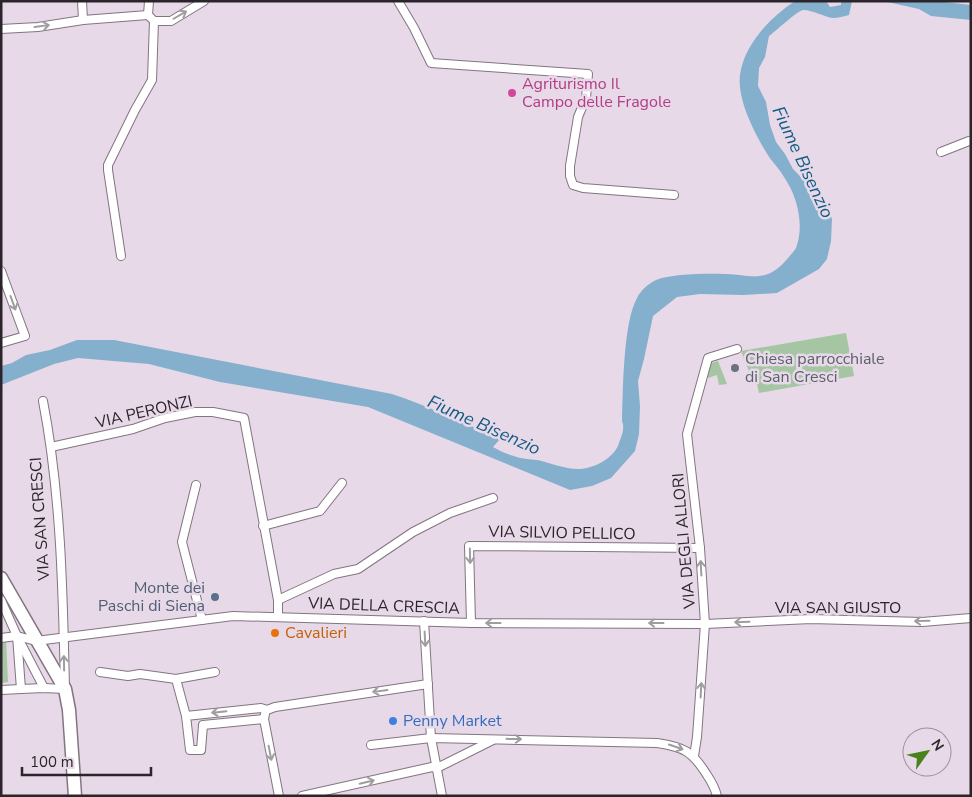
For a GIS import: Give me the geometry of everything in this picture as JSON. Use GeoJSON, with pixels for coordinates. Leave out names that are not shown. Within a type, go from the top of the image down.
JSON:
{"type":"FeatureCollection","features":[{"type":"Feature","properties":{"kind":"main road"},"geometry":{"type":"LineString","coordinates":[[1,578],[65,690]]}},
{"type":"Feature","properties":{"kind":"main road","name":"VIA SAN CRESCI"},"geometry":{"type":"LineString","coordinates":[[65,690],[69,710],[74,796]]}},
{"type":"Feature","properties":{"kind":"street"},"geometry":{"type":"LineString","coordinates":[[82,1],[83,20]]}},
{"type":"Feature","properties":{"kind":"street"},"geometry":{"type":"LineString","coordinates":[[121,256],[108,170],[135,110],[152,80],[149,1]]}},
{"type":"Feature","properties":{"kind":"street"},"geometry":{"type":"LineString","coordinates":[[1,29],[38,27],[83,20],[151,18],[172,21],[204,1]]}},
{"type":"Feature","properties":{"kind":"street"},"geometry":{"type":"LineString","coordinates":[[398,1],[431,63],[588,74],[586,98],[578,117],[570,166],[570,176],[573,185],[583,188],[674,195]]}},
{"type":"Feature","properties":{"kind":"street"},"geometry":{"type":"LineString","coordinates":[[941,152],[970,143]]}},
{"type":"Feature","properties":{"kind":"street"},"geometry":{"type":"LineString","coordinates":[[1,271],[25,336],[1,343]]}},
{"type":"Feature","properties":{"kind":"street","name":"VIA DEGLI ALLORI"},"geometry":{"type":"LineString","coordinates":[[694,756],[705,624],[700,548],[687,434],[689,421],[708,358],[737,349]]}},
{"type":"Feature","properties":{"kind":"street","name":"VIA SAN CRESCI"},"geometry":{"type":"LineString","coordinates":[[43,400],[51,446],[57,508],[65,690]]}},
{"type":"Feature","properties":{"kind":"street","name":"VIA PERONZI"},"geometry":{"type":"LineString","coordinates":[[51,446],[134,429],[165,418],[195,412],[213,412],[244,418],[263,526]]}},
{"type":"Feature","properties":{"kind":"street"},"geometry":{"type":"LineString","coordinates":[[278,617],[278,600],[263,526],[320,511],[342,483]]}},
{"type":"Feature","properties":{"kind":"street"},"geometry":{"type":"LineString","coordinates":[[196,485],[182,542],[202,620]]}},
{"type":"Feature","properties":{"kind":"street"},"geometry":{"type":"LineString","coordinates":[[278,600],[334,574],[358,569],[413,532],[450,513],[493,498]]}},
{"type":"Feature","properties":{"kind":"street","name":"VIA SILVIO PELLICO"},"geometry":{"type":"LineString","coordinates":[[471,623],[469,546],[700,548]]}},
{"type":"Feature","properties":{"kind":"street"},"geometry":{"type":"LineString","coordinates":[[1,600],[44,688]]}},
{"type":"Feature","properties":{"kind":"street","name":"VIA DELLA CRESCIA"},"geometry":{"type":"LineString","coordinates":[[64,636],[233,616],[424,620],[471,623],[705,624]]}},
{"type":"Feature","properties":{"kind":"street","name":"VIA SAN GIUSTO"},"geometry":{"type":"LineString","coordinates":[[705,624],[811,619],[922,622],[971,618]]}},
{"type":"Feature","properties":{"kind":"street"},"geometry":{"type":"LineString","coordinates":[[424,620],[431,738],[442,796]]}},
{"type":"Feature","properties":{"kind":"street"},"geometry":{"type":"LineString","coordinates":[[1,638],[17,636],[36,641],[64,636]]}},
{"type":"Feature","properties":{"kind":"street"},"geometry":{"type":"LineString","coordinates":[[17,636],[21,689]]}},
{"type":"Feature","properties":{"kind":"street"},"geometry":{"type":"LineString","coordinates":[[100,672],[128,676],[140,674],[176,679],[215,672]]}},
{"type":"Feature","properties":{"kind":"street"},"geometry":{"type":"LineString","coordinates":[[176,679],[186,716],[190,750],[201,750],[203,725],[264,719]]}},
{"type":"Feature","properties":{"kind":"street"},"geometry":{"type":"LineString","coordinates":[[186,716],[261,708],[267,710],[275,707],[354,697],[428,684]]}},
{"type":"Feature","properties":{"kind":"street"},"geometry":{"type":"LineString","coordinates":[[1,690],[44,688],[65,690]]}},
{"type":"Feature","properties":{"kind":"street"},"geometry":{"type":"LineString","coordinates":[[267,710],[264,719],[279,796]]}},
{"type":"Feature","properties":{"kind":"street"},"geometry":{"type":"LineString","coordinates":[[371,745],[431,738],[657,743],[673,746],[694,756],[713,785],[717,796]]}},
{"type":"Feature","properties":{"kind":"street"},"geometry":{"type":"LineString","coordinates":[[302,796],[432,767],[437,768],[494,739]]}},
{"type":"Feature","properties":{"kind":"green space"},"geometry":{"type":"Polygon","coordinates":[[[846,333],[854,376],[759,393],[756,380],[753,381],[741,351],[846,333]]]}},
{"type":"Feature","properties":{"kind":"green space"},"geometry":{"type":"Polygon","coordinates":[[[718,361],[727,384],[719,385],[717,375],[708,378],[708,364],[718,361]]]}},
{"type":"Feature","properties":{"kind":"green space"},"geometry":{"type":"Polygon","coordinates":[[[6,640],[8,682],[1,683],[1,641],[6,640]]]}},
{"type":"Feature","properties":{"kind":"water","name":"Fiume Bisenzio"},"geometry":{"type":"Polygon","coordinates":[[[795,1],[826,1],[830,7],[841,5],[841,1],[852,1],[849,15],[841,17],[833,18],[806,10],[796,14],[769,36],[765,57],[759,68],[758,86],[766,102],[770,125],[776,142],[793,169],[808,184],[816,188],[825,200],[832,219],[831,241],[827,259],[819,269],[777,293],[743,295],[700,294],[677,297],[653,316],[638,381],[640,406],[639,434],[635,451],[611,478],[592,486],[570,490],[368,407],[220,382],[149,364],[78,358],[54,364],[1,385],[1,366],[12,363],[26,355],[50,350],[77,340],[114,340],[392,394],[501,438],[493,447],[519,458],[537,460],[575,469],[597,465],[614,452],[623,432],[626,340],[632,309],[643,290],[656,280],[674,276],[709,274],[764,275],[771,273],[779,267],[795,250],[800,228],[796,201],[789,184],[761,144],[752,125],[741,94],[740,75],[747,53],[760,32],[795,1]]]}},
{"type":"Feature","properties":{"kind":"water"},"geometry":{"type":"Polygon","coordinates":[[[883,1],[936,1],[971,5],[971,20],[931,16],[919,9],[883,1]]]}},
{"type":"Feature","properties":{"kind":"place","name":"Agriturismo Il Campo delle Fragole"},"geometry":{"type":"Point","coordinates":[512,93]}},
{"type":"Feature","properties":{"kind":"place","name":"Chiesa parrocchiale di San Cresci"},"geometry":{"type":"Point","coordinates":[735,368]}},
{"type":"Feature","properties":{"kind":"place","name":"Monte dei Paschi di Siena"},"geometry":{"type":"Point","coordinates":[215,597]}},
{"type":"Feature","properties":{"kind":"place","name":"Cavalieri"},"geometry":{"type":"Point","coordinates":[275,633]}},
{"type":"Feature","properties":{"kind":"place","name":"Penny Market"},"geometry":{"type":"Point","coordinates":[393,721]}}]}
